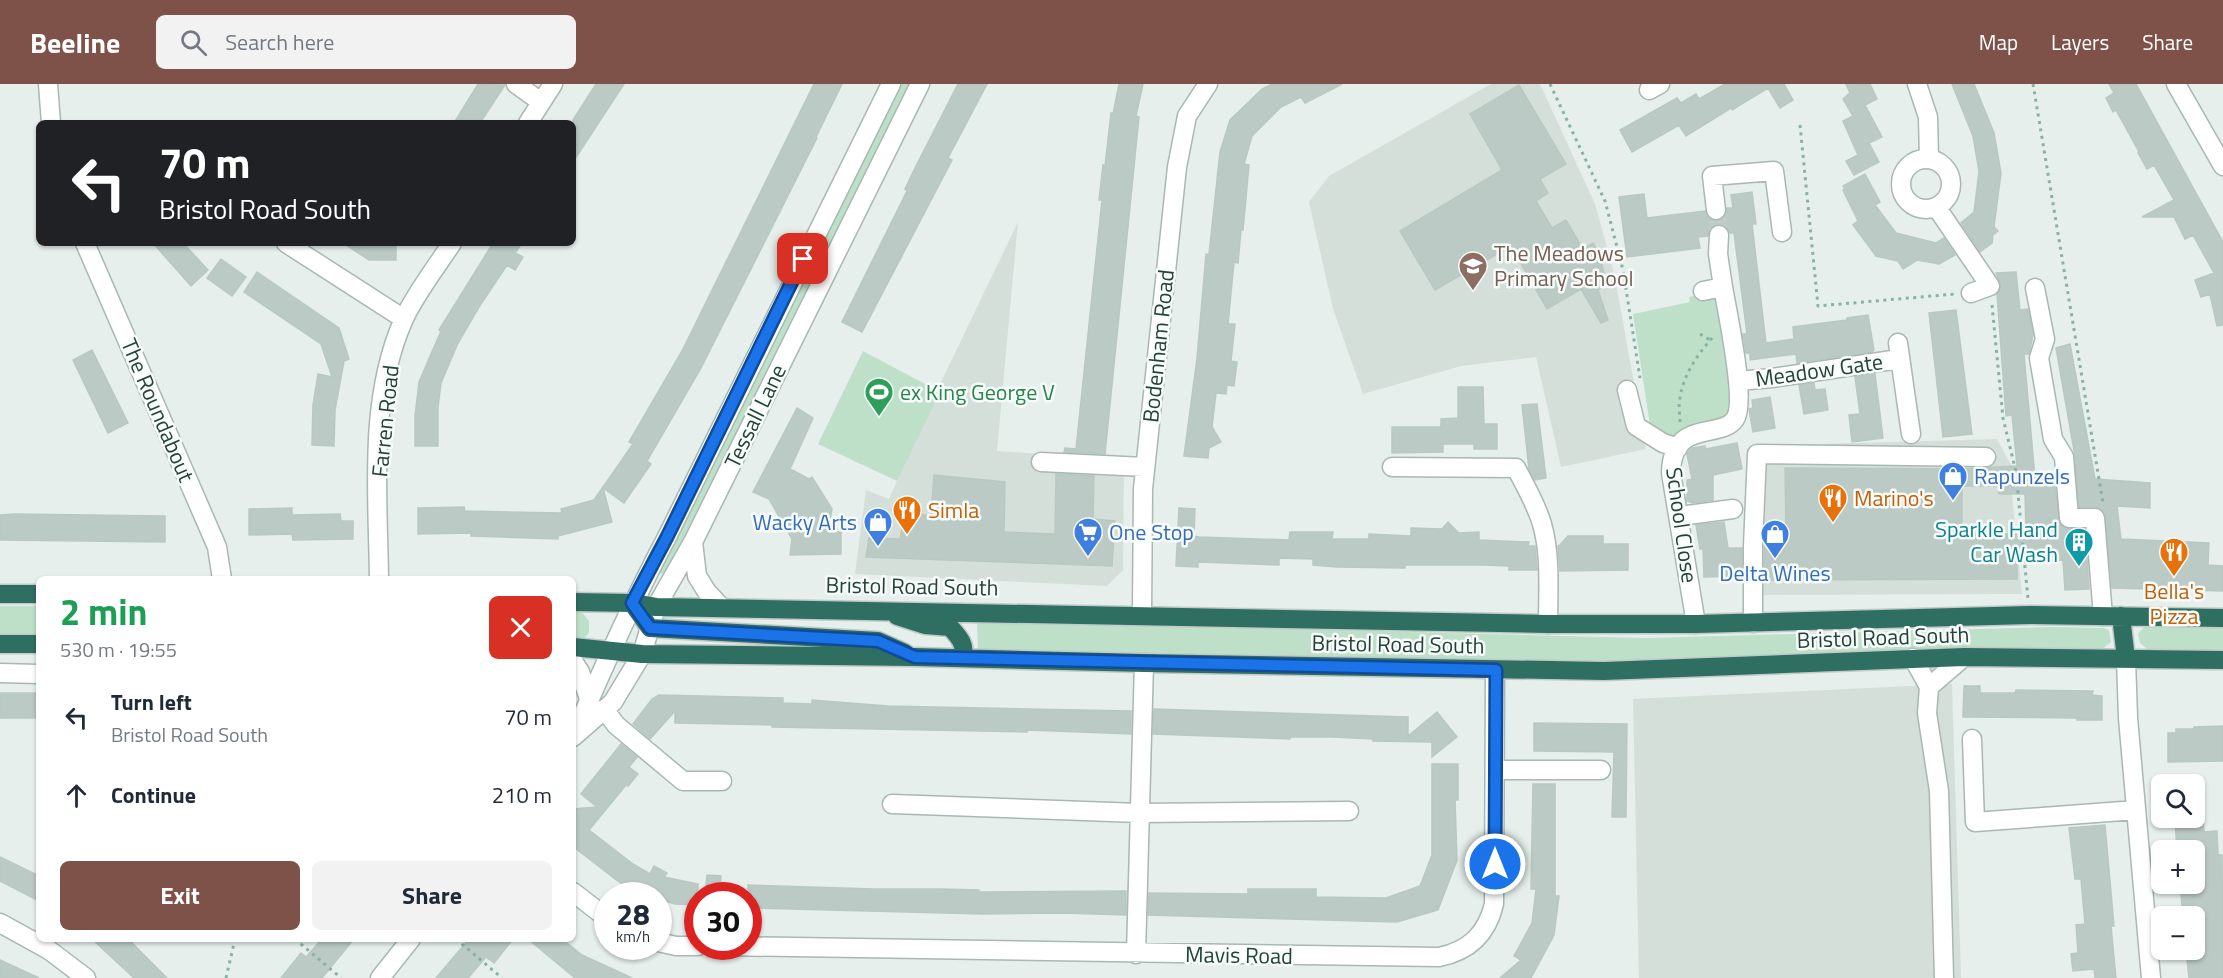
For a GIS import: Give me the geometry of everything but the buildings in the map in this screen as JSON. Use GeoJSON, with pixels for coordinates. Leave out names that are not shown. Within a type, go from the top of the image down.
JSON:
{"type":"FeatureCollection","features":[{"type":"Feature","properties":{"kind":"highway"},"geometry":{"type":"LineString","coordinates":[[0,594],[36,594]]}},
{"type":"Feature","properties":{"kind":"highway","name":"Bristol Road South"},"geometry":{"type":"LineString","coordinates":[[576,602],[632,603],[657,607],[1548,624],[1754,623],[2030,615],[2223,618]]}},
{"type":"Feature","properties":{"kind":"highway"},"geometry":{"type":"LineString","coordinates":[[632,603],[650,628],[878,641],[915,657]]}},
{"type":"Feature","properties":{"kind":"highway"},"geometry":{"type":"LineString","coordinates":[[878,610],[925,625],[950,627],[960,637],[965,649],[963,658]]}},
{"type":"Feature","properties":{"kind":"highway"},"geometry":{"type":"LineString","coordinates":[[2112,616],[2126,659]]}},
{"type":"Feature","properties":{"kind":"highway"},"geometry":{"type":"LineString","coordinates":[[0,644],[36,644]]}},
{"type":"Feature","properties":{"kind":"highway","name":"Bristol Road South"},"geometry":{"type":"LineString","coordinates":[[576,647],[642,654],[915,657],[1604,671],[1707,669],[1964,657],[2223,660]]}},
{"type":"Feature","properties":{"kind":"street"},"geometry":{"type":"LineString","coordinates":[[48,84],[51,120]]}},
{"type":"Feature","properties":{"kind":"street"},"geometry":{"type":"LineString","coordinates":[[516,84],[541,102]]}},
{"type":"Feature","properties":{"kind":"street"},"geometry":{"type":"LineString","coordinates":[[530,120],[553,84]]}},
{"type":"Feature","properties":{"kind":"street","name":"Tessall Lane"},"geometry":{"type":"LineString","coordinates":[[576,733],[597,704],[598,676],[612,651],[632,603],[667,537],[891,84]]}},
{"type":"Feature","properties":{"kind":"street","name":"Tessall Lane"},"geometry":{"type":"LineString","coordinates":[[597,704],[613,702],[642,654],[657,607],[693,542],[920,84]]}},
{"type":"Feature","properties":{"kind":"street","name":"Bodenham Road"},"geometry":{"type":"LineString","coordinates":[[1142,615],[1143,489],[1177,167],[1187,116],[1208,84]]}},
{"type":"Feature","properties":{"kind":"street"},"geometry":{"type":"LineString","coordinates":[[1917,84],[1928,117],[1929,159]]}},
{"type":"Feature","properties":{"kind":"street"},"geometry":{"type":"LineString","coordinates":[[2176,84],[2223,166]]}},
{"type":"Feature","properties":{"kind":"street"},"geometry":{"type":"LineString","coordinates":[[1929,159],[1944,166],[1951,181],[1948,197],[1936,208],[1928,210],[1912,206],[1902,192],[1900,184],[1902,176],[1913,163],[1929,159]]}},
{"type":"Feature","properties":{"kind":"street"},"geometry":{"type":"LineString","coordinates":[[1716,210],[1712,177],[1774,171],[1782,232]]}},
{"type":"Feature","properties":{"kind":"street"},"geometry":{"type":"LineString","coordinates":[[1936,208],[1990,286],[1971,293]]}},
{"type":"Feature","properties":{"kind":"street","name":"School Close"},"geometry":{"type":"LineString","coordinates":[[1696,624],[1680,516],[1671,473],[1671,460],[1683,443],[1696,433],[1727,426],[1735,421],[1739,411],[1738,381],[1718,254],[1719,235]]}},
{"type":"Feature","properties":{"kind":"street","name":"The Roundabout"},"geometry":{"type":"LineString","coordinates":[[87,246],[217,547],[222,576]]}},
{"type":"Feature","properties":{"kind":"street"},"geometry":{"type":"LineString","coordinates":[[290,246],[404,319]]}},
{"type":"Feature","properties":{"kind":"street","name":"Farren Road"},"geometry":{"type":"LineString","coordinates":[[379,576],[379,438],[386,370],[404,319],[450,246]]}},
{"type":"Feature","properties":{"kind":"street"},"geometry":{"type":"LineString","coordinates":[[1703,291],[1723,287]]}},
{"type":"Feature","properties":{"kind":"street"},"geometry":{"type":"LineString","coordinates":[[2035,288],[2045,339],[2039,358],[2053,439],[2064,457],[2069,518],[2095,518],[2112,616]]}},
{"type":"Feature","properties":{"kind":"street","name":"Meadow Gate"},"geometry":{"type":"LineString","coordinates":[[1738,381],[1772,378],[1898,351],[1911,434]]}},
{"type":"Feature","properties":{"kind":"street"},"geometry":{"type":"LineString","coordinates":[[1635,389],[1636,426],[1663,443],[1683,443]]}},
{"type":"Feature","properties":{"kind":"street"},"geometry":{"type":"LineString","coordinates":[[1754,623],[1753,546],[1757,454],[1986,457]]}},
{"type":"Feature","properties":{"kind":"street"},"geometry":{"type":"LineString","coordinates":[[1041,462],[1145,467]]}},
{"type":"Feature","properties":{"kind":"street"},"geometry":{"type":"LineString","coordinates":[[1392,467],[1516,468],[1535,504],[1543,527],[1547,550],[1548,624]]}},
{"type":"Feature","properties":{"kind":"street"},"geometry":{"type":"LineString","coordinates":[[1680,516],[1733,509]]}},
{"type":"Feature","properties":{"kind":"street"},"geometry":{"type":"LineString","coordinates":[[693,542],[697,576],[707,592],[721,607]]}},
{"type":"Feature","properties":{"kind":"street"},"geometry":{"type":"LineString","coordinates":[[1929,687],[1964,657]]}},
{"type":"Feature","properties":{"kind":"street"},"geometry":{"type":"LineString","coordinates":[[1913,658],[1929,687],[1927,713],[1939,792],[1944,978]]}},
{"type":"Feature","properties":{"kind":"street"},"geometry":{"type":"LineString","coordinates":[[2126,659],[2128,718],[2151,978]]}},
{"type":"Feature","properties":{"kind":"street"},"geometry":{"type":"LineString","coordinates":[[1136,954],[1144,663]]}},
{"type":"Feature","properties":{"kind":"street"},"geometry":{"type":"LineString","coordinates":[[576,666],[597,704],[616,725],[683,781],[722,781]]}},
{"type":"Feature","properties":{"kind":"street","name":"Mavis Road"},"geometry":{"type":"LineString","coordinates":[[762,947],[1136,954],[1439,957],[1453,954],[1475,940],[1485,929],[1494,904],[1496,670]]}},
{"type":"Feature","properties":{"kind":"street"},"geometry":{"type":"LineString","coordinates":[[0,673],[36,674]]}},
{"type":"Feature","properties":{"kind":"street"},"geometry":{"type":"LineString","coordinates":[[1972,739],[1976,822],[2136,810]]}},
{"type":"Feature","properties":{"kind":"street"},"geometry":{"type":"LineString","coordinates":[[1496,770],[1601,770]]}},
{"type":"Feature","properties":{"kind":"street"},"geometry":{"type":"LineString","coordinates":[[892,804],[1140,813],[1349,811]]}},
{"type":"Feature","properties":{"kind":"street"},"geometry":{"type":"LineString","coordinates":[[576,894],[594,908]]}},
{"type":"Feature","properties":{"kind":"street"},"geometry":{"type":"LineString","coordinates":[[0,924],[49,950],[86,978]]}},
{"type":"Feature","properties":{"kind":"street"},"geometry":{"type":"LineString","coordinates":[[380,978],[409,942]]}},
{"type":"Feature","properties":{"kind":"path"},"geometry":{"type":"LineString","coordinates":[[1550,84],[1605,201],[1623,270],[1635,389]]}},
{"type":"Feature","properties":{"kind":"path"},"geometry":{"type":"LineString","coordinates":[[2033,84],[2103,506]]}},
{"type":"Feature","properties":{"kind":"path"},"geometry":{"type":"LineString","coordinates":[[1800,125],[1818,306],[1971,293]]}},
{"type":"Feature","properties":{"kind":"path"},"geometry":{"type":"LineString","coordinates":[[1990,286],[2003,418],[2016,472],[2030,615]]}},
{"type":"Feature","properties":{"kind":"path"},"geometry":{"type":"LineString","coordinates":[[1683,443],[1680,426],[1680,398],[1687,376],[1696,358],[1710,340],[1729,324]]}},
{"type":"Feature","properties":{"kind":"path"},"geometry":{"type":"LineString","coordinates":[[1700,334],[1710,340]]}},
{"type":"Feature","properties":{"kind":"path"},"geometry":{"type":"LineString","coordinates":[[226,978],[234,942]]}},
{"type":"Feature","properties":{"kind":"path"},"geometry":{"type":"LineString","coordinates":[[299,942],[341,978]]}},
{"type":"Feature","properties":{"kind":"path"},"geometry":{"type":"LineString","coordinates":[[460,942],[502,978]]}},
{"type":"Feature","properties":{"kind":"shaded area","name":"The Meadows Primary School"},"geometry":{"type":"Polygon","coordinates":[[[1491,84],[1540,84],[1595,204],[1614,273],[1646,449],[1561,467],[1536,357],[1461,366],[1363,394],[1333,309],[1309,202],[1329,176],[1491,84]]]}},
{"type":"Feature","properties":{"kind":"shaded area"},"geometry":{"type":"Polygon","coordinates":[[[1018,222],[997,451],[1124,460],[1123,570],[1107,586],[855,574],[866,490],[889,499],[941,382],[1018,222]]]}},
{"type":"Feature","properties":{"kind":"shaded area"},"geometry":{"type":"Polygon","coordinates":[[[1997,439],[2012,467],[2012,494],[2022,594],[1753,595],[1756,446],[1997,439]]]}},
{"type":"Feature","properties":{"kind":"shaded area"},"geometry":{"type":"Polygon","coordinates":[[[1952,684],[1961,978],[1639,978],[1633,699],[1952,684]]]}},
{"type":"Feature","properties":{"kind":"green space"},"geometry":{"type":"Polygon","coordinates":[[[899,84],[915,84],[665,574],[657,573],[899,84]]]}},
{"type":"Feature","properties":{"kind":"green space"},"geometry":{"type":"Polygon","coordinates":[[[1723,290],[1738,410],[1675,444],[1651,432],[1633,314],[1690,302],[1689,297],[1723,290]]]}},
{"type":"Feature","properties":{"kind":"green space","name":"ex King George V"},"geometry":{"type":"Polygon","coordinates":[[[863,351],[940,392],[897,481],[818,444],[863,351]]]}},
{"type":"Feature","properties":{"kind":"green space"},"geometry":{"type":"Polygon","coordinates":[[[0,606],[36,606],[36,635],[0,634],[0,606]]]}},
{"type":"Feature","properties":{"kind":"green space"},"geometry":{"type":"Polygon","coordinates":[[[576,611],[581,611],[589,621],[589,633],[583,639],[576,639],[576,611]]]}},
{"type":"Feature","properties":{"kind":"green space"},"geometry":{"type":"Polygon","coordinates":[[[977,621],[1646,638],[2052,627],[2103,628],[2109,630],[2111,642],[2101,650],[1622,665],[978,651],[977,621]]]}},
{"type":"Feature","properties":{"kind":"green space"},"geometry":{"type":"Polygon","coordinates":[[[2145,626],[2223,627],[2223,653],[2151,652],[2140,643],[2138,634],[2145,626]]]}},
{"type":"Feature","properties":{"kind":"tunnel"},"geometry":{"type":"LineString","coordinates":[[1716,210],[1719,235]]}},
{"type":"Feature","properties":{"kind":"place","name":"The Meadows Primary School"},"geometry":{"type":"Point","coordinates":[1473,292]}},
{"type":"Feature","properties":{"kind":"place","name":"ex King George V"},"geometry":{"type":"Point","coordinates":[879,418]}},
{"type":"Feature","properties":{"kind":"place","name":"Rapunzels"},"geometry":{"type":"Point","coordinates":[1953,502]}},
{"type":"Feature","properties":{"kind":"place","name":"Marino's"},"geometry":{"type":"Point","coordinates":[1833,524]}},
{"type":"Feature","properties":{"kind":"place","name":"Simla"},"geometry":{"type":"Point","coordinates":[907,536]}},
{"type":"Feature","properties":{"kind":"place","name":"Wacky Arts"},"geometry":{"type":"Point","coordinates":[878,548]}},
{"type":"Feature","properties":{"kind":"place","name":"One Stop"},"geometry":{"type":"Point","coordinates":[1088,558]}},
{"type":"Feature","properties":{"kind":"place","name":"Delta Wines"},"geometry":{"type":"Point","coordinates":[1775,560]}},
{"type":"Feature","properties":{"kind":"place","name":"Sparkle Hand Car Wash"},"geometry":{"type":"Point","coordinates":[2079,568]}},
{"type":"Feature","properties":{"kind":"place","name":"Bella's Pizza"},"geometry":{"type":"Point","coordinates":[2174,578]}},
{"type":"Feature","properties":{"kind":"route"},"geometry":{"type":"LineString","coordinates":[[803,259],[667,537],[632,603],[650,628],[878,641],[915,657],[1496,670],[1495,864]]}}]}
